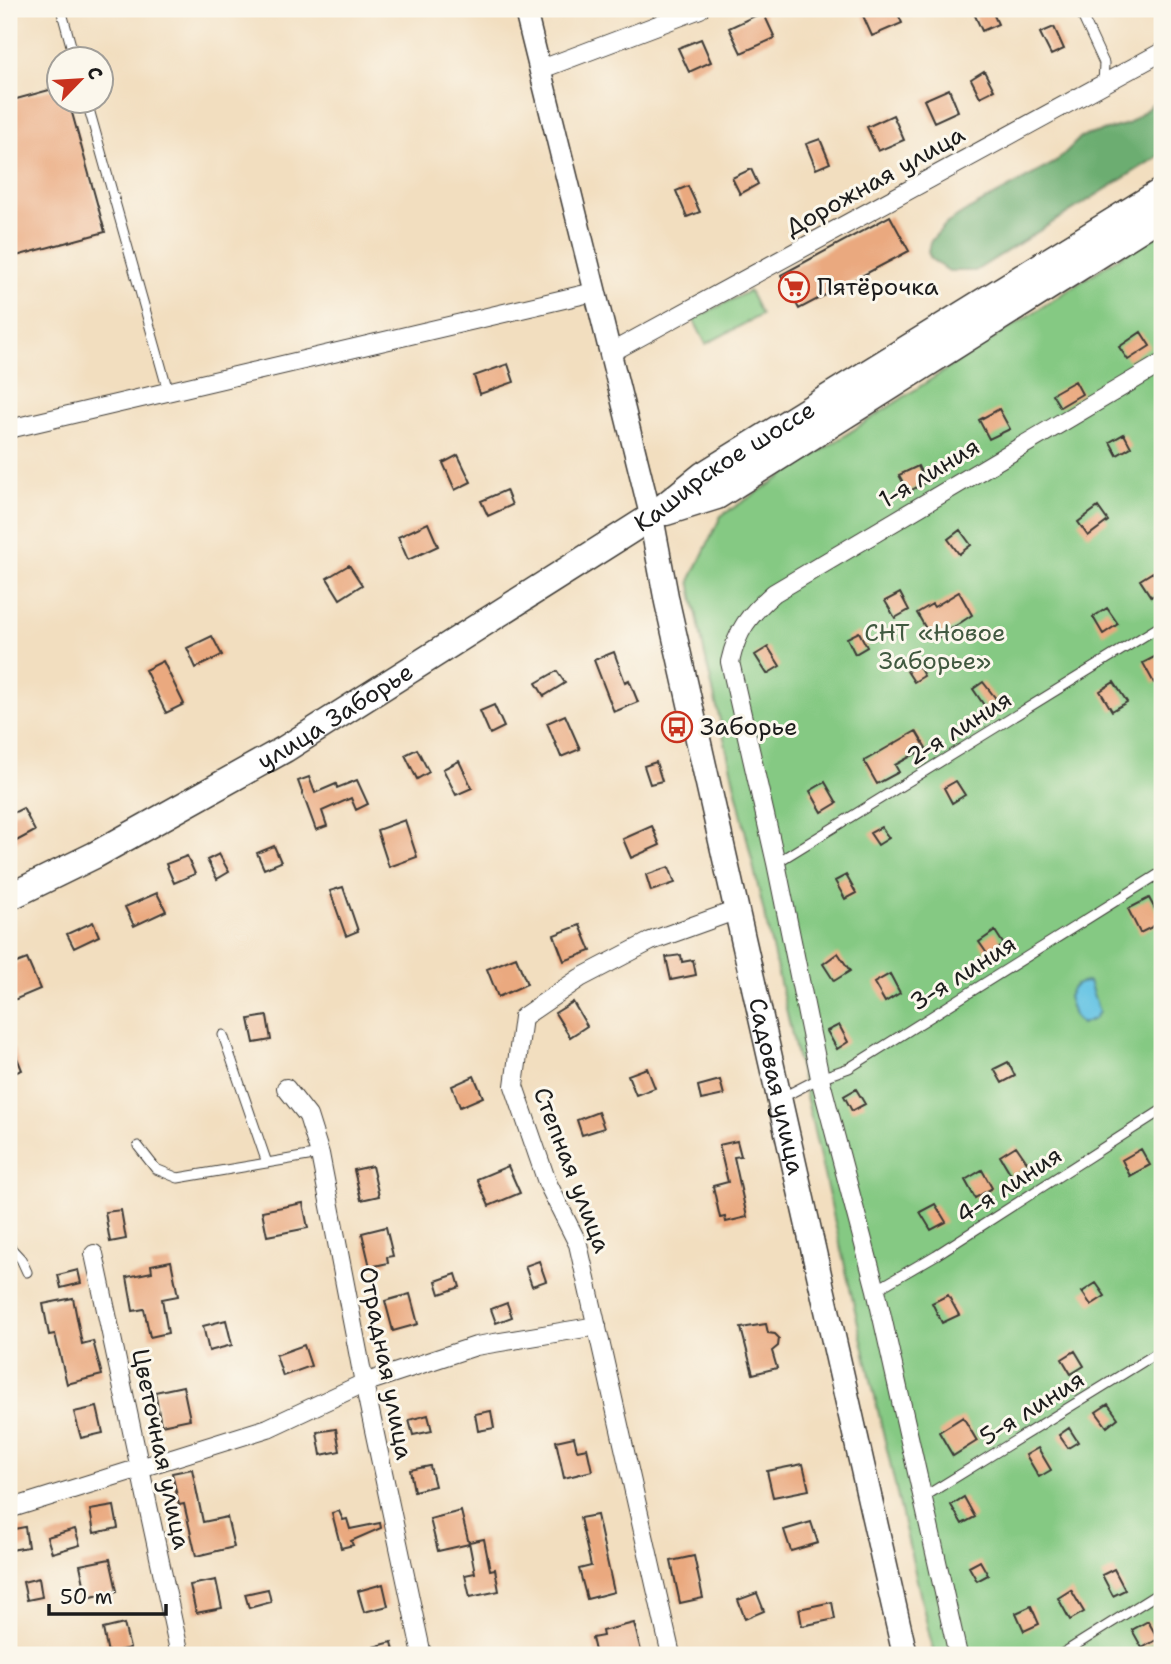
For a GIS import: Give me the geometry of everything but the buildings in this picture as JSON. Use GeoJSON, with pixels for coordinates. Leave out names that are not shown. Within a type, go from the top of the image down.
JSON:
{"type":"FeatureCollection","features":[{"type":"Feature","properties":{"kind":"main road","name":"Каширское шоссе"},"geometry":{"type":"LineString","coordinates":[[651,517],[704,475],[1162,191]]}},
{"type":"Feature","properties":{"kind":"main road","name":"Каширское шоссе"},"geometry":{"type":"LineString","coordinates":[[651,517],[717,496],[1162,215]]}},
{"type":"Feature","properties":{"kind":"main road","name":"улица Заборье"},"geometry":{"type":"LineString","coordinates":[[9,897],[95,855],[285,749],[651,517]]}},
{"type":"Feature","properties":{"kind":"main road","name":"Садовая улица"},"geometry":{"type":"LineString","coordinates":[[651,517],[667,602],[905,1655]]}},
{"type":"Feature","properties":{"kind":"street"},"geometry":{"type":"LineString","coordinates":[[524,9],[651,517]]}},
{"type":"Feature","properties":{"kind":"street"},"geometry":{"type":"LineString","coordinates":[[539,70],[700,9]]}},
{"type":"Feature","properties":{"kind":"street","name":"Дорожная улица"},"geometry":{"type":"LineString","coordinates":[[610,353],[1162,51]]}},
{"type":"Feature","properties":{"kind":"street"},"geometry":{"type":"LineString","coordinates":[[9,429],[594,292]]}},
{"type":"Feature","properties":{"kind":"street","name":"1-я линия"},"geometry":{"type":"LineString","coordinates":[[776,863],[730,662],[735,641],[750,614],[774,593],[1162,363]]}},
{"type":"Feature","properties":{"kind":"street"},"geometry":{"type":"LineString","coordinates":[[776,863],[820,1078],[876,1290],[958,1655]]}},
{"type":"Feature","properties":{"kind":"street","name":"Степная улица"},"geometry":{"type":"LineString","coordinates":[[671,1655],[578,1244],[547,1182],[514,1086],[523,1017],[580,978],[651,941],[737,911]]}},
{"type":"Feature","properties":{"kind":"street","name":"Отрадная улица"},"geometry":{"type":"LineString","coordinates":[[286,1088],[308,1116],[320,1154],[364,1383],[422,1655]]}},
{"type":"Feature","properties":{"kind":"street","name":"Цветочная улица"},"geometry":{"type":"LineString","coordinates":[[94,1254],[180,1655]]}},
{"type":"Feature","properties":{"kind":"street"},"geometry":{"type":"LineString","coordinates":[[9,1508],[268,1428],[364,1383],[476,1346],[597,1326]]}},
{"type":"Feature","properties":{"kind":"lane"},"geometry":{"type":"LineString","coordinates":[[61,9],[71,46]]}},
{"type":"Feature","properties":{"kind":"lane"},"geometry":{"type":"LineString","coordinates":[[1079,9],[1104,63],[1103,85]]}},
{"type":"Feature","properties":{"kind":"lane"},"geometry":{"type":"LineString","coordinates":[[91,116],[168,391]]}},
{"type":"Feature","properties":{"kind":"lane","name":"2-я линия"},"geometry":{"type":"LineString","coordinates":[[776,863],[1162,625]]}},
{"type":"Feature","properties":{"kind":"lane","name":"3-я линия"},"geometry":{"type":"LineString","coordinates":[[779,1099],[820,1078],[849,1068],[1162,872]]}},
{"type":"Feature","properties":{"kind":"lane"},"geometry":{"type":"LineString","coordinates":[[223,1035],[267,1163]]}},
{"type":"Feature","properties":{"kind":"lane","name":"4-я линия"},"geometry":{"type":"LineString","coordinates":[[876,1290],[936,1255],[1162,1110]]}},
{"type":"Feature","properties":{"kind":"lane"},"geometry":{"type":"LineString","coordinates":[[138,1146],[156,1169],[178,1178],[320,1154]]}},
{"type":"Feature","properties":{"kind":"lane"},"geometry":{"type":"LineString","coordinates":[[9,1246],[21,1259],[27,1272]]}},
{"type":"Feature","properties":{"kind":"lane","name":"5-я линия"},"geometry":{"type":"LineString","coordinates":[[922,1498],[1162,1350]]}},
{"type":"Feature","properties":{"kind":"lane"},"geometry":{"type":"LineString","coordinates":[[1060,1655],[1162,1591]]}},
{"type":"Feature","properties":{"kind":"green space"},"geometry":{"type":"Polygon","coordinates":[[[1162,97],[1162,154],[975,271],[949,271],[931,259],[928,252],[930,242],[946,224],[1056,162],[1081,137],[1128,124],[1162,97]]]}},
{"type":"Feature","properties":{"kind":"green space","name":"СНТ «Новое Заборье»"},"geometry":{"type":"Polygon","coordinates":[[[1162,229],[1162,1655],[934,1655],[690,581],[721,516],[1162,229]]]}},
{"type":"Feature","properties":{"kind":"green space"},"geometry":{"type":"Polygon","coordinates":[[[749,291],[761,315],[706,344],[693,319],[749,291]]]}},
{"type":"Feature","properties":{"kind":"water"},"geometry":{"type":"Polygon","coordinates":[[[1089,982],[1099,1012],[1094,1019],[1081,1024],[1074,1016],[1068,997],[1076,985],[1089,982]]]}},
{"type":"Feature","properties":{"kind":"place","name":"Пятёрочка"},"geometry":{"type":"Point","coordinates":[794,287]}},
{"type":"Feature","properties":{"kind":"place","name":"Заборье"},"geometry":{"type":"Point","coordinates":[677,727]}}]}
